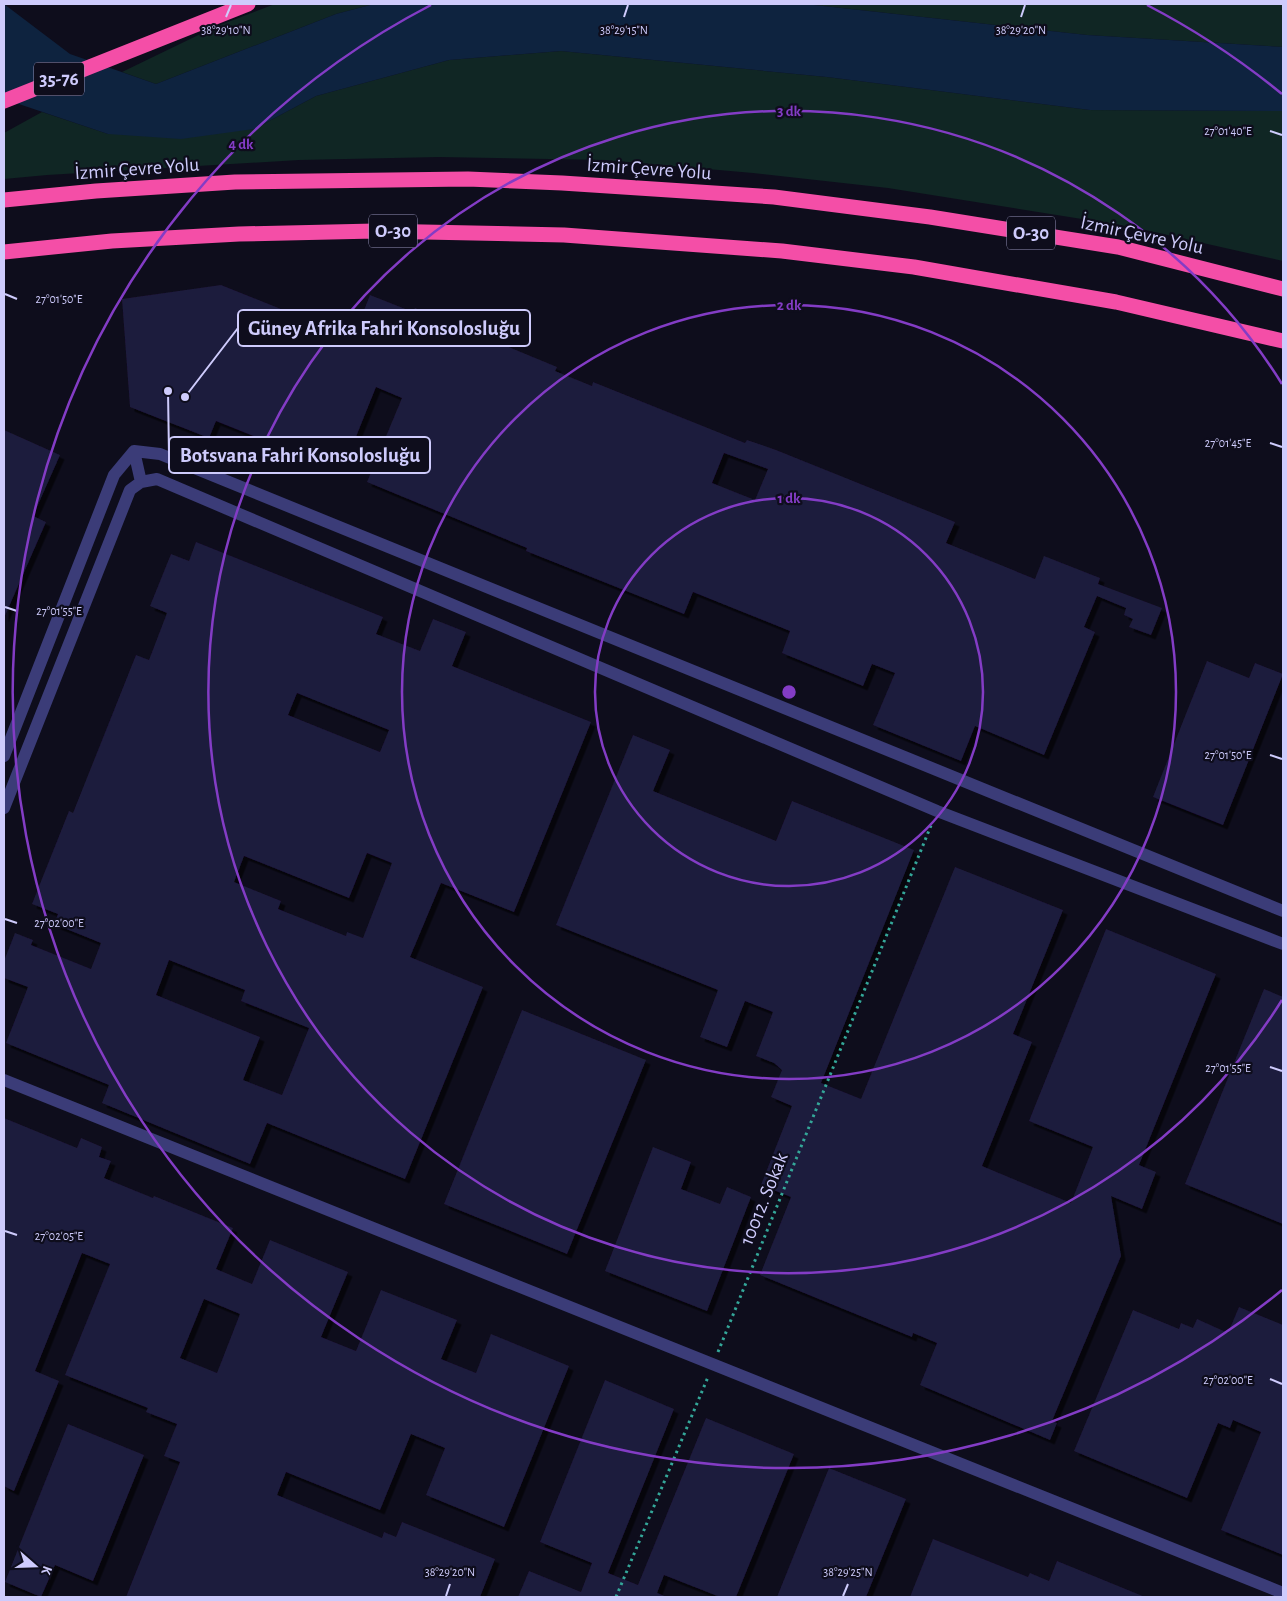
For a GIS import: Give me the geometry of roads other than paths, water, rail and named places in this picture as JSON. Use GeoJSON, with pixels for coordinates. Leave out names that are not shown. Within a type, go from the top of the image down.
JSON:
{"type":"FeatureCollection","features":[{"type":"Feature","properties":{"kind":"highway","name":"35-76"},"geometry":{"type":"LineString","coordinates":[[4,101],[248,4]]}},
{"type":"Feature","properties":{"kind":"highway","name":"İzmir Çevre Yolu"},"geometry":{"type":"LineString","coordinates":[[4,200],[96,191],[235,182],[468,179],[562,183],[774,197],[930,217],[1118,247],[1283,289]]}},
{"type":"Feature","properties":{"kind":"highway","name":"O-30"},"geometry":{"type":"LineString","coordinates":[[4,252],[112,240],[239,234],[375,231],[564,234],[782,251],[914,267],[1116,302],[1283,341]]}},
{"type":"Feature","properties":{"kind":"highway"},"geometry":{"type":"LineString","coordinates":[[1215,272],[1283,282]]}},
{"type":"Feature","properties":{"kind":"street"},"geometry":{"type":"LineString","coordinates":[[134,451],[141,482]]}},
{"type":"Feature","properties":{"kind":"street"},"geometry":{"type":"LineString","coordinates":[[4,756],[114,475],[134,451]]}},
{"type":"Feature","properties":{"kind":"street"},"geometry":{"type":"LineString","coordinates":[[134,451],[160,454],[1283,911]]}},
{"type":"Feature","properties":{"kind":"street"},"geometry":{"type":"LineString","coordinates":[[4,808],[130,490],[141,482],[157,479],[937,811],[1283,944]]}},
{"type":"Feature","properties":{"kind":"street"},"geometry":{"type":"LineString","coordinates":[[4,1080],[1283,1593]]}},
{"type":"Feature","properties":{"kind":"water"},"geometry":{"type":"Polygon","coordinates":[[[4,4],[70,54],[156,84],[336,14],[374,4],[805,4],[1087,35],[1283,47],[1283,111],[1090,110],[827,77],[561,51],[449,60],[316,96],[254,129],[181,139],[108,134],[4,99],[4,4]]]}},
{"type":"Feature","properties":{"kind":"place","name":"Botsvana Fahri Konsolosluğu"},"geometry":{"type":"Point","coordinates":[168,391]}},
{"type":"Feature","properties":{"kind":"place","name":"Güney Afrika Fahri Konsolosluğu"},"geometry":{"type":"Point","coordinates":[185,397]}}]}
